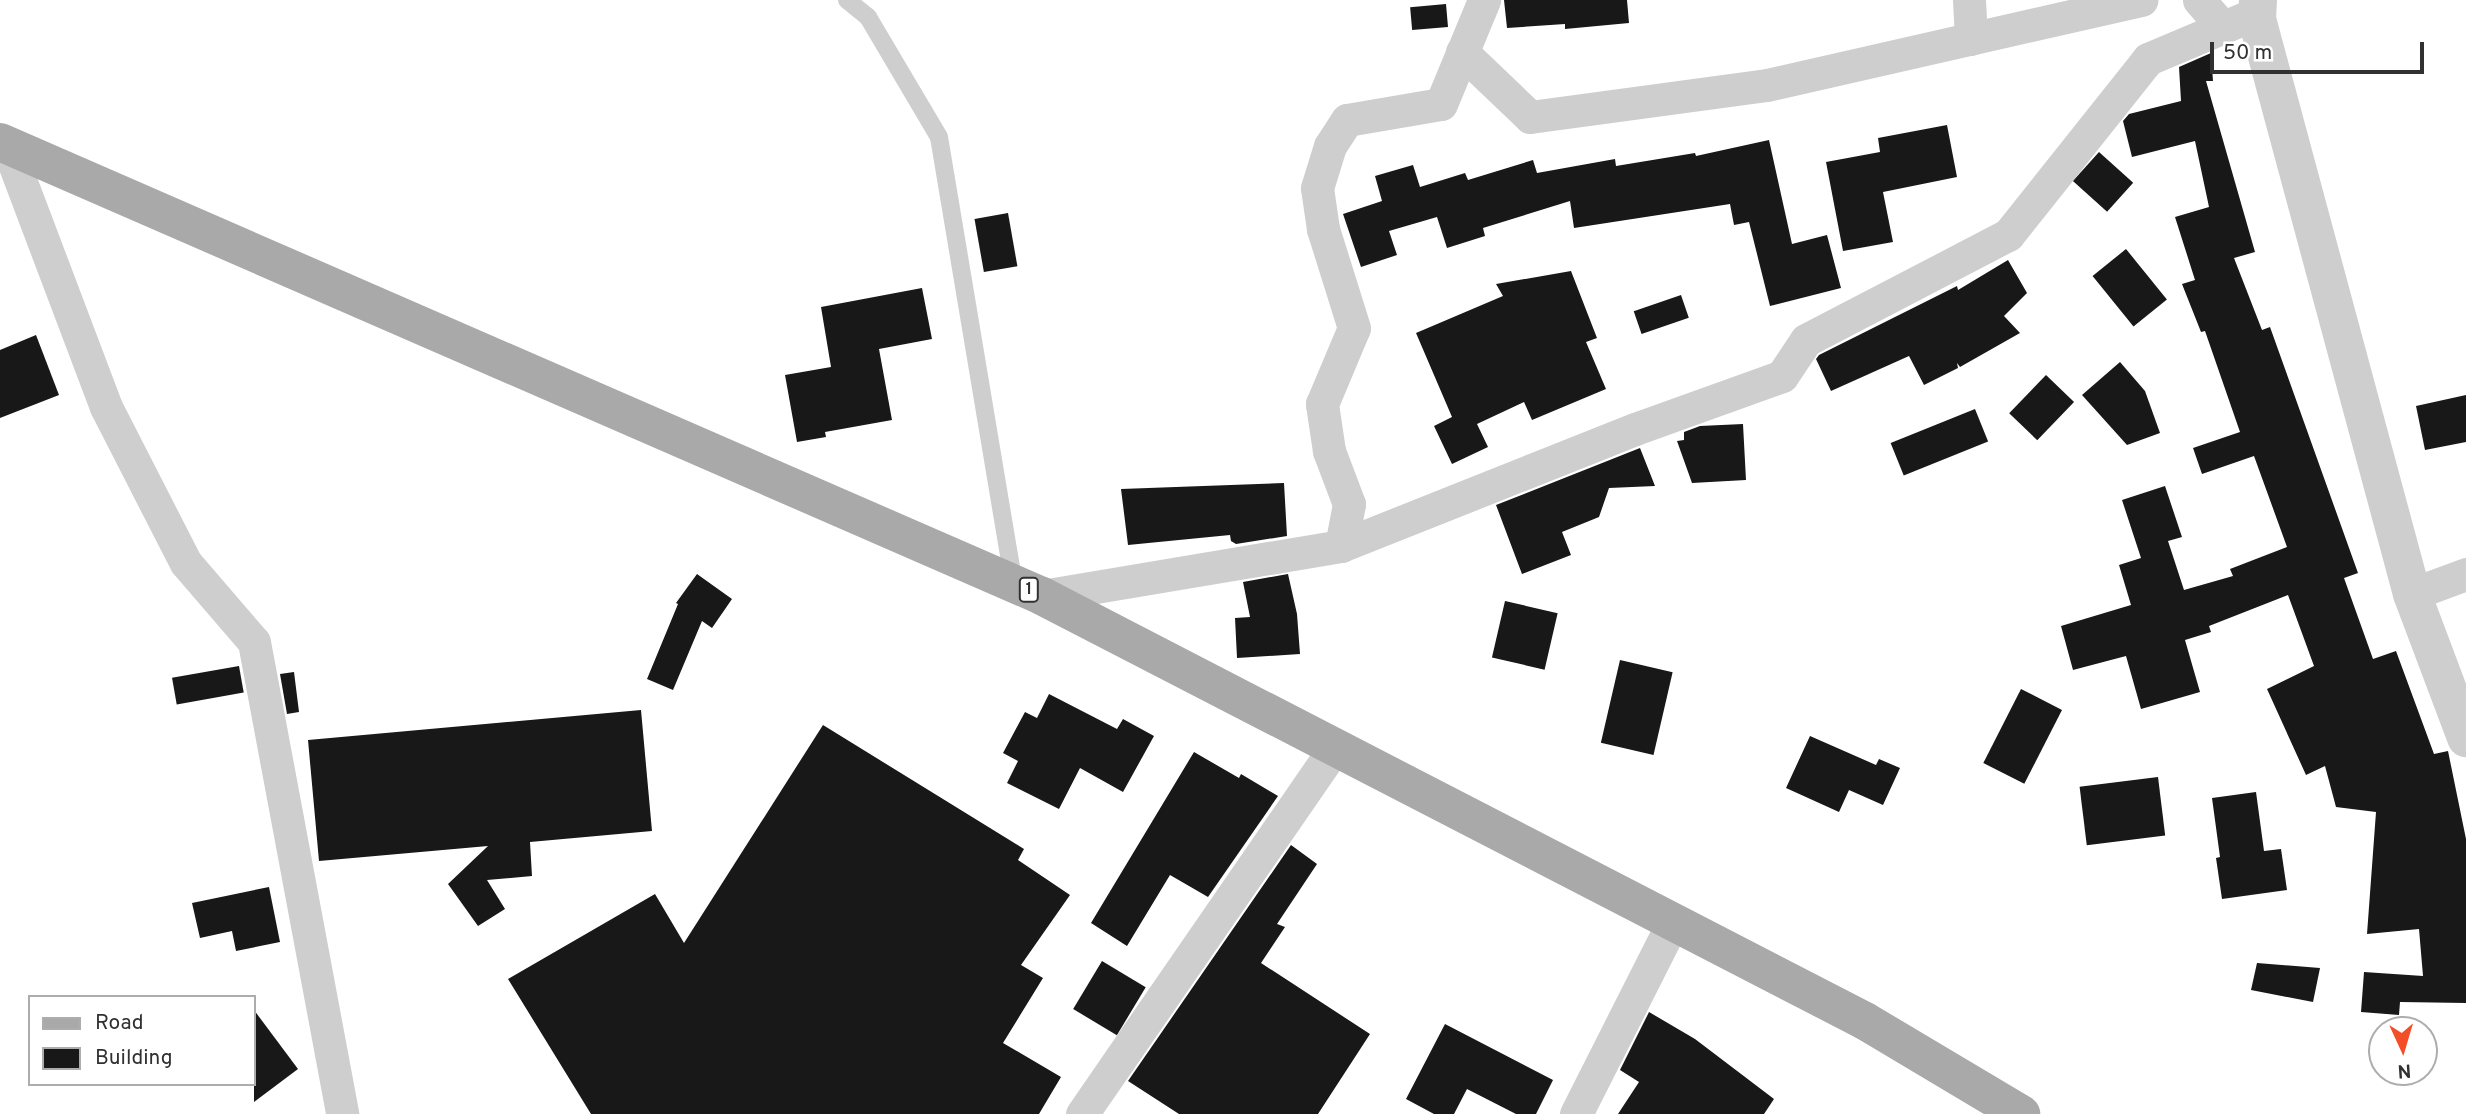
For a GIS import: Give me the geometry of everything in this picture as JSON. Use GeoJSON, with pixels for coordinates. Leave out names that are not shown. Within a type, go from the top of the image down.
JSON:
{"type":"FeatureCollection","features":[{"type":"Feature","properties":{"kind":"main road","name":"1"},"geometry":{"type":"LineString","coordinates":[[3,144],[1028,590],[1865,1021],[2021,1114]]}},
{"type":"Feature","properties":{"kind":"street"},"geometry":{"type":"LineString","coordinates":[[1342,546],[1349,504],[1329,451],[1322,404],[1354,328],[1323,229],[1317,188],[1330,146],[1347,120],[1441,104],[1484,0]]}},
{"type":"Feature","properties":{"kind":"street"},"geometry":{"type":"LineString","coordinates":[[1969,0],[1971,38]]}},
{"type":"Feature","properties":{"kind":"street"},"geometry":{"type":"LineString","coordinates":[[1462,52],[1530,117],[1767,85],[2141,0]]}},
{"type":"Feature","properties":{"kind":"street"},"geometry":{"type":"LineString","coordinates":[[2199,0],[2246,14]]}},
{"type":"Feature","properties":{"kind":"street"},"geometry":{"type":"LineString","coordinates":[[1028,590],[1342,546],[1635,429],[1782,376],[1806,340],[2008,235],[2148,59],[2246,14]]}},
{"type":"Feature","properties":{"kind":"street"},"geometry":{"type":"LineString","coordinates":[[2246,14],[2412,594],[2466,738]]}},
{"type":"Feature","properties":{"kind":"street"},"geometry":{"type":"LineString","coordinates":[[3,144],[106,407],[186,563],[254,642],[342,1114]]}},
{"type":"Feature","properties":{"kind":"street"},"geometry":{"type":"LineString","coordinates":[[2412,594],[2466,574]]}},
{"type":"Feature","properties":{"kind":"street"},"geometry":{"type":"LineString","coordinates":[[1082,1114],[1335,747]]}},
{"type":"Feature","properties":{"kind":"street"},"geometry":{"type":"LineString","coordinates":[[1576,1114],[1673,922]]}},
{"type":"Feature","properties":{"kind":"lane"},"geometry":{"type":"LineString","coordinates":[[847,0],[868,17],[939,137],[1028,590]]}},
{"type":"Feature","properties":{"kind":"building"},"geometry":{"type":"Polygon","coordinates":[[[1504,0],[1627,0],[1629,23],[1565,29],[1565,24],[1507,28],[1504,0]]]}},
{"type":"Feature","properties":{"kind":"building"},"geometry":{"type":"Polygon","coordinates":[[[1446,4],[1448,27],[1412,30],[1410,7],[1446,4]]]}},
{"type":"Feature","properties":{"kind":"building"},"geometry":{"type":"Polygon","coordinates":[[[2211,53],[2213,81],[2206,81],[2255,252],[2234,258],[2262,330],[2270,327],[2358,573],[2344,578],[2373,659],[2396,651],[2434,754],[2448,751],[2466,839],[2466,1003],[2400,1002],[2399,1015],[2361,1012],[2364,972],[2423,976],[2419,929],[2367,934],[2376,812],[2336,807],[2325,766],[2306,775],[2267,689],[2314,666],[2288,595],[2209,626],[2211,632],[2185,640],[2200,692],[2141,709],[2126,656],[2073,670],[2061,626],[2131,605],[2119,565],[2141,558],[2122,500],[2165,486],[2182,537],[2168,541],[2184,590],[2233,576],[2230,569],[2287,547],[2254,456],[2202,474],[2193,448],[2240,432],[2205,331],[2201,332],[2182,284],[2195,280],[2175,217],[2209,207],[2195,141],[2132,157],[2123,121],[2129,114],[2181,101],[2179,67],[2211,53]]]}},
{"type":"Feature","properties":{"kind":"building"},"geometry":{"type":"Polygon","coordinates":[[[1947,125],[1957,177],[1883,192],[1893,242],[1843,251],[1826,162],[1880,152],[1878,138],[1947,125]]]}},
{"type":"Feature","properties":{"kind":"building"},"geometry":{"type":"Polygon","coordinates":[[[1769,140],[1792,244],[1827,235],[1841,288],[1770,306],[1749,222],[1734,225],[1730,204],[1574,228],[1570,201],[1483,228],[1485,236],[1447,248],[1437,217],[1389,231],[1397,255],[1361,267],[1343,214],[1382,201],[1375,176],[1413,165],[1420,187],[1465,173],[1468,180],[1533,160],[1537,173],[1615,159],[1616,166],[1695,153],[1696,156],[1769,140]]]}},
{"type":"Feature","properties":{"kind":"building"},"geometry":{"type":"Polygon","coordinates":[[[2099,152],[2133,183],[2107,212],[2073,181],[2099,152]]]}},
{"type":"Feature","properties":{"kind":"building"},"geometry":{"type":"Polygon","coordinates":[[[1008,213],[1017,266],[984,272],[975,219],[1008,213]]]}},
{"type":"Feature","properties":{"kind":"building"},"geometry":{"type":"Polygon","coordinates":[[[2126,249],[2167,300],[2133,327],[2093,276],[2126,249]]]}},
{"type":"Feature","properties":{"kind":"building"},"geometry":{"type":"Polygon","coordinates":[[[2008,260],[2027,293],[2004,316],[2020,333],[1960,367],[1957,363],[1958,368],[1924,385],[1909,356],[1831,391],[1816,359],[1819,355],[1957,286],[1958,290],[2008,260]]]}},
{"type":"Feature","properties":{"kind":"building"},"geometry":{"type":"Polygon","coordinates":[[[1571,271],[1597,338],[1586,342],[1606,389],[1532,420],[1524,402],[1477,424],[1488,447],[1452,464],[1434,426],[1452,417],[1416,333],[1503,296],[1496,284],[1571,271]]]}},
{"type":"Feature","properties":{"kind":"building"},"geometry":{"type":"Polygon","coordinates":[[[922,288],[932,339],[879,349],[892,420],[825,432],[826,437],[797,442],[785,375],[831,367],[821,307],[922,288]]]}},
{"type":"Feature","properties":{"kind":"building"},"geometry":{"type":"Polygon","coordinates":[[[1681,295],[1689,318],[1642,334],[1634,311],[1681,295]]]}},
{"type":"Feature","properties":{"kind":"building"},"geometry":{"type":"Polygon","coordinates":[[[36,335],[59,395],[0,418],[0,350],[36,335]]]}},
{"type":"Feature","properties":{"kind":"building"},"geometry":{"type":"Polygon","coordinates":[[[2120,362],[2145,391],[2160,433],[2127,445],[2082,395],[2120,362]]]}},
{"type":"Feature","properties":{"kind":"building"},"geometry":{"type":"Polygon","coordinates":[[[2046,375],[2074,402],[2037,440],[2009,413],[2046,375]]]}},
{"type":"Feature","properties":{"kind":"building"},"geometry":{"type":"Polygon","coordinates":[[[2466,395],[2466,442],[2425,450],[2416,406],[2466,395]]]}},
{"type":"Feature","properties":{"kind":"building"},"geometry":{"type":"Polygon","coordinates":[[[1975,409],[1988,441],[1904,476],[1891,443],[1975,409]]]}},
{"type":"Feature","properties":{"kind":"building"},"geometry":{"type":"Polygon","coordinates":[[[1743,424],[1746,480],[1692,483],[1677,441],[1684,440],[1684,432],[1700,426],[1743,424]]]}},
{"type":"Feature","properties":{"kind":"building"},"geometry":{"type":"Polygon","coordinates":[[[1640,448],[1655,486],[1609,488],[1599,517],[1562,532],[1571,555],[1522,574],[1496,505],[1640,448]]]}},
{"type":"Feature","properties":{"kind":"building"},"geometry":{"type":"Polygon","coordinates":[[[1284,483],[1287,536],[1236,544],[1231,541],[1230,535],[1128,545],[1121,489],[1284,483]]]}},
{"type":"Feature","properties":{"kind":"building"},"geometry":{"type":"Polygon","coordinates":[[[697,574],[732,599],[712,628],[702,621],[673,690],[647,679],[678,604],[676,603],[697,574]]]}},
{"type":"Feature","properties":{"kind":"building"},"geometry":{"type":"Polygon","coordinates":[[[1288,574],[1297,614],[1300,654],[1237,658],[1235,618],[1250,617],[1243,582],[1288,574]]]}},
{"type":"Feature","properties":{"kind":"building"},"geometry":{"type":"Polygon","coordinates":[[[1505,601],[1558,613],[1545,670],[1492,658],[1505,601]]]}},
{"type":"Feature","properties":{"kind":"building"},"geometry":{"type":"Polygon","coordinates":[[[1620,660],[1673,672],[1653,755],[1601,743],[1620,660]]]}},
{"type":"Feature","properties":{"kind":"building"},"geometry":{"type":"Polygon","coordinates":[[[239,666],[244,693],[177,704],[172,678],[239,666]]]}},
{"type":"Feature","properties":{"kind":"building"},"geometry":{"type":"Polygon","coordinates":[[[294,672],[299,712],[287,714],[280,674],[294,672]]]}},
{"type":"Feature","properties":{"kind":"building"},"geometry":{"type":"Polygon","coordinates":[[[2021,689],[2062,710],[2024,784],[1983,763],[2021,689]]]}},
{"type":"Feature","properties":{"kind":"building"},"geometry":{"type":"Polygon","coordinates":[[[1049,694],[1117,729],[1123,719],[1154,736],[1123,792],[1080,768],[1059,809],[1007,783],[1018,761],[1003,753],[1025,712],[1037,718],[1049,694]]]}},
{"type":"Feature","properties":{"kind":"building"},"geometry":{"type":"Polygon","coordinates":[[[641,710],[652,831],[530,842],[532,876],[487,880],[505,909],[478,926],[448,884],[488,846],[319,861],[308,740],[641,710]]]}},
{"type":"Feature","properties":{"kind":"building"},"geometry":{"type":"Polygon","coordinates":[[[823,725],[1024,849],[1018,860],[1070,895],[1021,965],[1043,978],[1003,1043],[1061,1077],[1039,1114],[591,1114],[508,979],[655,894],[684,943],[823,725]]]}},
{"type":"Feature","properties":{"kind":"building"},"geometry":{"type":"Polygon","coordinates":[[[1810,736],[1876,765],[1879,759],[1900,768],[1883,805],[1849,790],[1839,812],[1786,788],[1810,736]]]}},
{"type":"Feature","properties":{"kind":"building"},"geometry":{"type":"Polygon","coordinates":[[[1194,752],[1239,778],[1241,774],[1278,796],[1208,897],[1170,875],[1127,946],[1091,923],[1194,752]]]}},
{"type":"Feature","properties":{"kind":"building"},"geometry":{"type":"Polygon","coordinates":[[[2158,777],[2165,836],[2087,845],[2080,787],[2158,777]]]}},
{"type":"Feature","properties":{"kind":"building"},"geometry":{"type":"Polygon","coordinates":[[[2256,792],[2264,851],[2281,849],[2287,890],[2222,899],[2216,858],[2220,857],[2212,798],[2256,792]]]}},
{"type":"Feature","properties":{"kind":"building"},"geometry":{"type":"Polygon","coordinates":[[[1291,845],[1317,864],[1277,924],[1285,927],[1261,963],[1370,1034],[1318,1114],[1179,1114],[1128,1081],[1291,845]]]}},
{"type":"Feature","properties":{"kind":"building"},"geometry":{"type":"Polygon","coordinates":[[[269,887],[280,942],[236,951],[232,931],[200,938],[192,903],[269,887]]]}},
{"type":"Feature","properties":{"kind":"building"},"geometry":{"type":"Polygon","coordinates":[[[1102,961],[1146,987],[1117,1035],[1073,1009],[1102,961]]]}},
{"type":"Feature","properties":{"kind":"building"},"geometry":{"type":"Polygon","coordinates":[[[2257,963],[2320,968],[2313,1002],[2251,990],[2257,963]]]}},
{"type":"Feature","properties":{"kind":"building"},"geometry":{"type":"Polygon","coordinates":[[[1649,1012],[1695,1039],[1774,1099],[1764,1114],[1618,1114],[1639,1082],[1620,1070],[1649,1012]]]}},
{"type":"Feature","properties":{"kind":"building"},"geometry":{"type":"Polygon","coordinates":[[[256,1013],[298,1069],[254,1102],[256,1086],[256,1013]]]}},
{"type":"Feature","properties":{"kind":"building"},"geometry":{"type":"Polygon","coordinates":[[[1445,1024],[1553,1080],[1536,1114],[1516,1114],[1467,1089],[1454,1114],[1434,1114],[1406,1099],[1445,1024]]]}}]}
